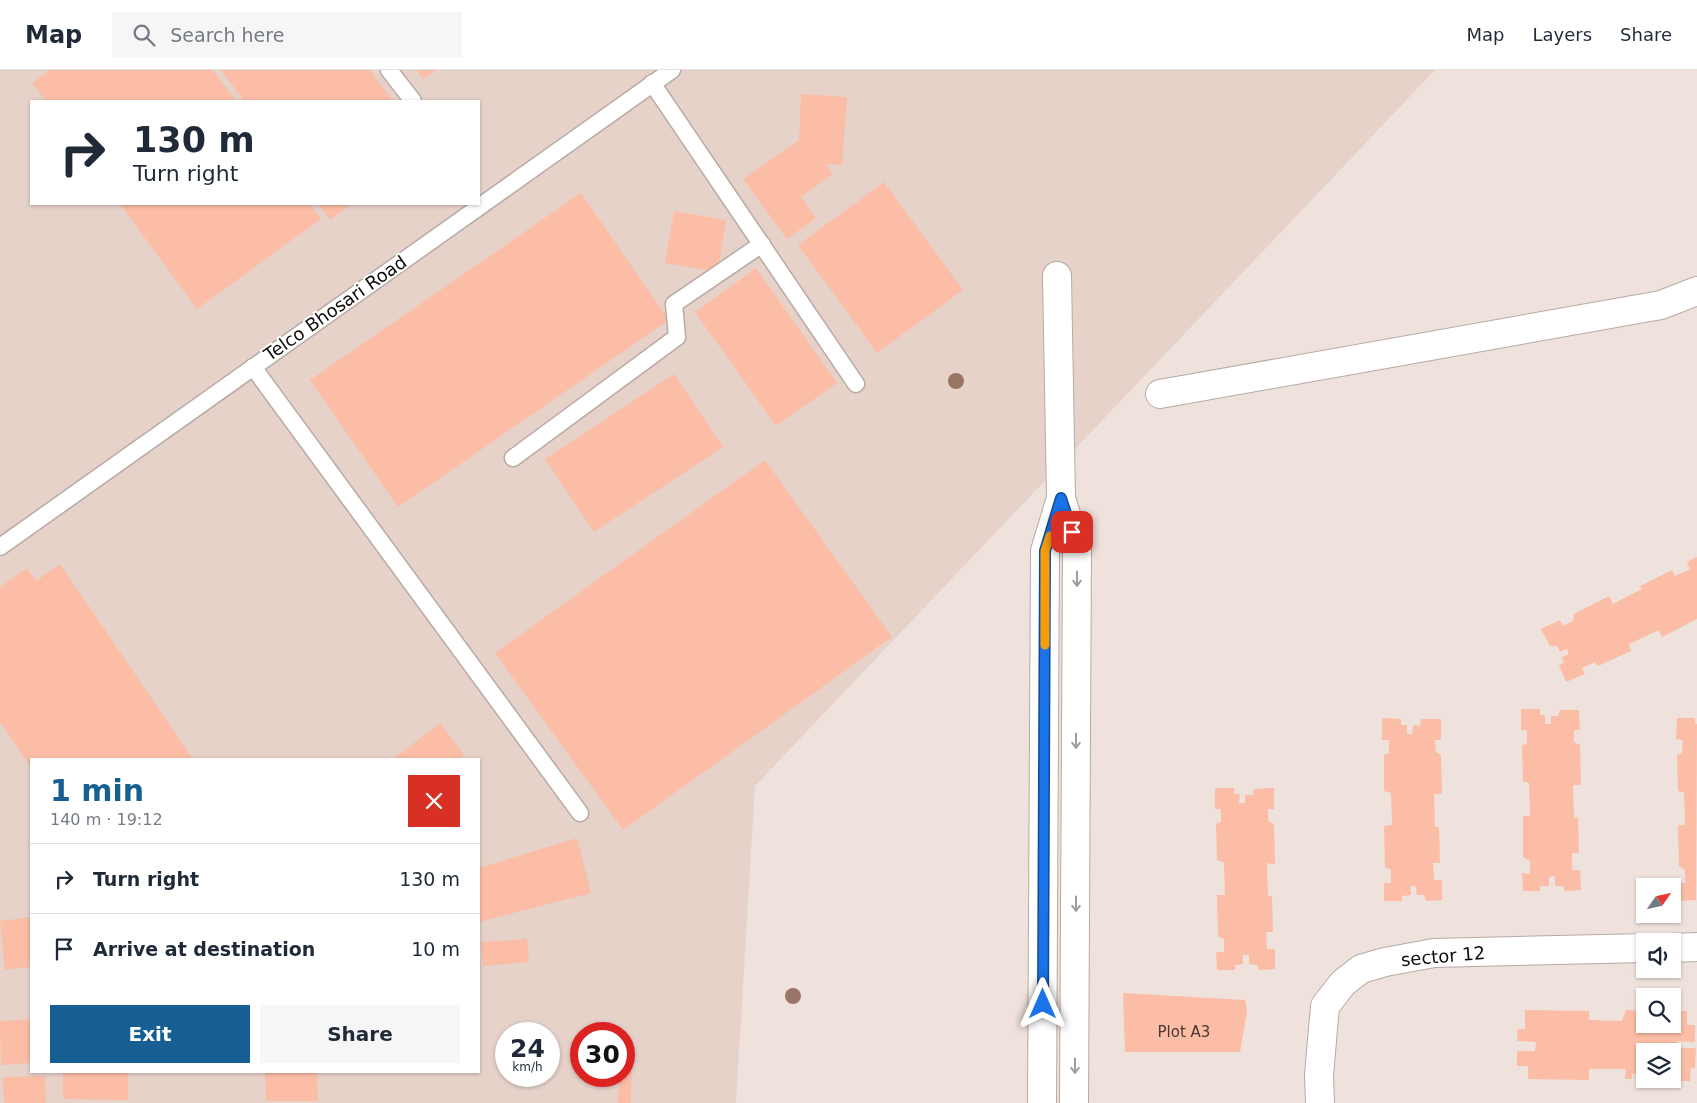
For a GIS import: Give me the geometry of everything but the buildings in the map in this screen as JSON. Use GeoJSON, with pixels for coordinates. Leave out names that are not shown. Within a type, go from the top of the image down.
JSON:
{"type":"FeatureCollection","features":[{"type":"Feature","properties":{"kind":"street"},"geometry":{"type":"LineString","coordinates":[[1058,276],[1061,498],[1077,550],[1074,1103]]}},
{"type":"Feature","properties":{"kind":"street"},"geometry":{"type":"LineString","coordinates":[[1160,394],[1661,305],[1697,291]]}},
{"type":"Feature","properties":{"kind":"street"},"geometry":{"type":"LineString","coordinates":[[1042,1103],[1045,551],[1061,498]]}},
{"type":"Feature","properties":{"kind":"street"},"geometry":{"type":"LineString","coordinates":[[1681,948],[1697,947]]}},
{"type":"Feature","properties":{"kind":"street","name":"sector 12"},"geometry":{"type":"LineString","coordinates":[[1320,1103],[1319,1075],[1325,1006],[1343,982],[1361,969],[1385,962],[1434,953],[1636,948]]}},
{"type":"Feature","properties":{"kind":"lane"},"geometry":{"type":"LineString","coordinates":[[389,70],[412,100]]}},
{"type":"Feature","properties":{"kind":"lane","name":"Telco Bhosari Road"},"geometry":{"type":"LineString","coordinates":[[483,194],[672,70]]}},
{"type":"Feature","properties":{"kind":"lane"},"geometry":{"type":"LineString","coordinates":[[652,83],[856,384]]}},
{"type":"Feature","properties":{"kind":"lane","name":"Telco Bhosari Road"},"geometry":{"type":"LineString","coordinates":[[0,547],[253,367],[468,205]]}},
{"type":"Feature","properties":{"kind":"lane"},"geometry":{"type":"LineString","coordinates":[[513,458],[677,337],[674,304],[762,244]]}},
{"type":"Feature","properties":{"kind":"lane"},"geometry":{"type":"LineString","coordinates":[[253,367],[580,814]]}},
{"type":"Feature","properties":{"kind":"shaded area"},"geometry":{"type":"Polygon","coordinates":[[[0,70],[1435,70],[755,786],[736,1103],[0,1103],[0,70]]]}},
{"type":"Feature","properties":{"kind":"slow traffic"},"geometry":{"type":"LineString","coordinates":[[1045,645],[1045,551],[1050,536]]}},
{"type":"Feature","properties":{"kind":"route"},"geometry":{"type":"LineString","coordinates":[[1043,1004],[1045,551],[1061,498],[1072,532]]}}]}
